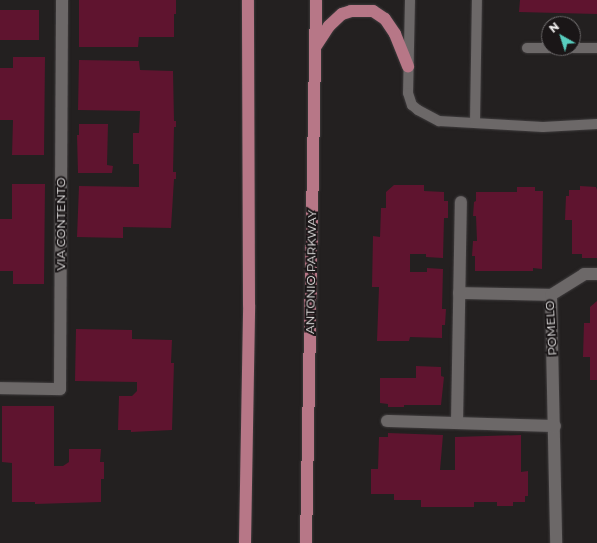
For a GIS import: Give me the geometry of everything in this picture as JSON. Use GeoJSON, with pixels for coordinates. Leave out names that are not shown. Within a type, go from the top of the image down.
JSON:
{"type":"FeatureCollection","features":[{"type":"Feature","properties":{"kind":"main road"},"geometry":{"type":"LineString","coordinates":[[245,543],[249,305],[248,0]]}},
{"type":"Feature","properties":{"kind":"main road","name":"ANTONIO PARKWAY"},"geometry":{"type":"LineString","coordinates":[[306,543],[316,0]]}},
{"type":"Feature","properties":{"kind":"main road"},"geometry":{"type":"LineString","coordinates":[[316,46],[329,26],[342,14],[351,11],[373,11],[385,19],[395,34],[408,66]]}},
{"type":"Feature","properties":{"kind":"street","name":"VIA CONTENTO"},"geometry":{"type":"LineString","coordinates":[[0,388],[60,388],[62,0]]}},
{"type":"Feature","properties":{"kind":"street"},"geometry":{"type":"LineString","coordinates":[[457,423],[461,202]]}},
{"type":"Feature","properties":{"kind":"street"},"geometry":{"type":"LineString","coordinates":[[551,295],[584,274],[597,274]]}},
{"type":"Feature","properties":{"kind":"street","name":"POMELO"},"geometry":{"type":"LineString","coordinates":[[460,293],[551,295],[556,543]]}},
{"type":"Feature","properties":{"kind":"street"},"geometry":{"type":"LineString","coordinates":[[387,421],[554,426]]}},
{"type":"Feature","properties":{"kind":"lane"},"geometry":{"type":"LineString","coordinates":[[410,0],[408,92],[412,105],[418,110],[439,121],[543,127],[597,124]]}},
{"type":"Feature","properties":{"kind":"lane"},"geometry":{"type":"LineString","coordinates":[[475,122],[476,0]]}},
{"type":"Feature","properties":{"kind":"lane"},"geometry":{"type":"LineString","coordinates":[[527,48],[541,48]]}},
{"type":"Feature","properties":{"kind":"lane"},"geometry":{"type":"LineString","coordinates":[[581,48],[597,48]]}},
{"type":"Feature","properties":{"kind":"building"},"geometry":{"type":"Polygon","coordinates":[[[79,0],[176,0],[176,14],[174,14],[174,37],[139,37],[138,47],[79,47],[79,0]]]}},
{"type":"Feature","properties":{"kind":"building"},"geometry":{"type":"Polygon","coordinates":[[[520,0],[597,0],[597,14],[519,12],[520,0]]]}},
{"type":"Feature","properties":{"kind":"building"},"geometry":{"type":"Polygon","coordinates":[[[0,10],[39,10],[39,40],[0,40],[0,10]]]}},
{"type":"Feature","properties":{"kind":"building"},"geometry":{"type":"Polygon","coordinates":[[[13,57],[45,57],[44,155],[12,155],[13,120],[0,120],[0,68],[13,68],[13,57]]]}},
{"type":"Feature","properties":{"kind":"building"},"geometry":{"type":"Polygon","coordinates":[[[79,60],[139,61],[140,70],[173,71],[174,121],[176,121],[176,127],[174,127],[173,172],[176,172],[176,179],[174,179],[171,228],[123,227],[123,238],[77,237],[79,186],[139,187],[139,164],[133,164],[133,133],[139,133],[140,111],[78,110],[79,60]]]}},
{"type":"Feature","properties":{"kind":"building"},"geometry":{"type":"Polygon","coordinates":[[[79,124],[108,124],[107,165],[113,166],[112,173],[78,173],[77,135],[79,135],[79,124]]]}},
{"type":"Feature","properties":{"kind":"building"},"geometry":{"type":"Polygon","coordinates":[[[12,184],[45,184],[44,284],[13,284],[13,271],[0,271],[0,219],[12,219],[12,184]]]}},
{"type":"Feature","properties":{"kind":"building"},"geometry":{"type":"Polygon","coordinates":[[[394,185],[424,185],[424,191],[444,192],[444,201],[448,201],[448,218],[444,218],[443,258],[426,257],[426,254],[410,254],[410,272],[427,272],[427,268],[443,269],[442,309],[446,309],[445,325],[442,325],[442,338],[410,337],[409,341],[377,341],[379,287],[372,287],[373,236],[380,237],[381,208],[386,208],[386,192],[394,185]]]}},
{"type":"Feature","properties":{"kind":"building"},"geometry":{"type":"Polygon","coordinates":[[[580,186],[596,187],[597,190],[597,258],[582,258],[582,254],[572,254],[572,220],[565,220],[566,196],[569,196],[569,190],[580,190],[580,186]]]}},
{"type":"Feature","properties":{"kind":"building"},"geometry":{"type":"Polygon","coordinates":[[[517,187],[535,187],[535,191],[543,191],[542,269],[533,268],[533,271],[475,271],[475,256],[472,256],[473,241],[477,241],[476,216],[473,216],[476,192],[517,192],[517,187]]]}},
{"type":"Feature","properties":{"kind":"building"},"geometry":{"type":"Polygon","coordinates":[[[597,301],[597,380],[590,380],[590,357],[583,357],[584,323],[590,323],[590,307],[597,301]]]}},
{"type":"Feature","properties":{"kind":"building"},"geometry":{"type":"Polygon","coordinates":[[[76,329],[132,330],[132,339],[172,340],[171,363],[174,363],[172,430],[131,432],[131,430],[118,430],[119,396],[132,396],[137,391],[137,382],[75,381],[76,329]]]}},
{"type":"Feature","properties":{"kind":"building"},"geometry":{"type":"Polygon","coordinates":[[[416,366],[441,367],[441,376],[444,377],[441,405],[404,405],[404,407],[388,407],[388,404],[380,403],[380,378],[416,378],[416,366]]]}},
{"type":"Feature","properties":{"kind":"building"},"geometry":{"type":"Polygon","coordinates":[[[2,406],[54,406],[54,466],[63,466],[69,462],[69,449],[101,449],[100,462],[104,462],[104,479],[101,479],[101,502],[35,504],[35,502],[12,502],[12,463],[2,462],[2,406]]]}},
{"type":"Feature","properties":{"kind":"building"},"geometry":{"type":"Polygon","coordinates":[[[388,433],[443,435],[440,470],[455,470],[455,437],[521,435],[521,472],[528,471],[528,496],[525,496],[525,502],[513,502],[513,506],[497,506],[497,502],[474,502],[474,507],[421,507],[421,500],[394,500],[394,494],[371,494],[371,469],[378,469],[379,437],[388,437],[388,433]]]}}]}
